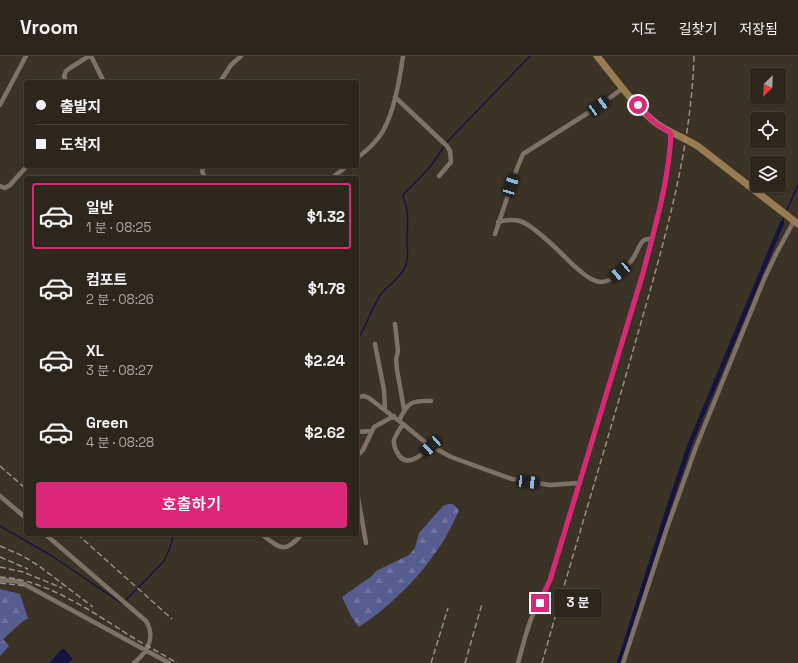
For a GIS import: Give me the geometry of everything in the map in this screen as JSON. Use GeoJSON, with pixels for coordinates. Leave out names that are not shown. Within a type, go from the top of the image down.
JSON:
{"type":"FeatureCollection","features":[{"type":"Feature","properties":{"kind":"main road"},"geometry":{"type":"LineString","coordinates":[[597,56],[623,88],[655,123],[699,147],[796,223]]}},
{"type":"Feature","properties":{"kind":"street"},"geometry":{"type":"LineString","coordinates":[[0,105],[26,56]]}},
{"type":"Feature","properties":{"kind":"street"},"geometry":{"type":"LineString","coordinates":[[65,80],[64,76],[66,71],[90,56],[103,80]]}},
{"type":"Feature","properties":{"kind":"street"},"geometry":{"type":"LineString","coordinates":[[221,80],[231,65],[241,56]]}},
{"type":"Feature","properties":{"kind":"street"},"geometry":{"type":"LineString","coordinates":[[359,156],[380,136],[390,114],[396,96],[403,56]]}},
{"type":"Feature","properties":{"kind":"street"},"geometry":{"type":"LineString","coordinates":[[495,234],[516,171],[525,152],[599,106],[623,88]]}},
{"type":"Feature","properties":{"kind":"street"},"geometry":{"type":"LineString","coordinates":[[396,96],[446,144],[451,162],[439,176]]}},
{"type":"Feature","properties":{"kind":"street"},"geometry":{"type":"LineString","coordinates":[[518,663],[531,619],[550,580],[643,273],[668,170],[671,133]]}},
{"type":"Feature","properties":{"kind":"street"},"geometry":{"type":"LineString","coordinates":[[0,186],[6,188],[25,168]]}},
{"type":"Feature","properties":{"kind":"street"},"geometry":{"type":"LineString","coordinates":[[334,176],[344,168]]}},
{"type":"Feature","properties":{"kind":"street"},"geometry":{"type":"LineString","coordinates":[[498,222],[511,220],[524,223],[539,234],[584,274],[593,280],[601,282],[609,281],[633,259],[643,241],[646,239],[652,239]]}},
{"type":"Feature","properties":{"kind":"street"},"geometry":{"type":"LineString","coordinates":[[623,663],[669,520],[696,447],[765,277],[776,254],[796,223]]}},
{"type":"Feature","properties":{"kind":"street"},"geometry":{"type":"LineString","coordinates":[[395,324],[398,351],[396,359],[397,370],[404,409],[394,446],[400,458],[404,460],[416,458],[431,446]]}},
{"type":"Feature","properties":{"kind":"street"},"geometry":{"type":"LineString","coordinates":[[375,344],[384,390],[385,410]]}},
{"type":"Feature","properties":{"kind":"street"},"geometry":{"type":"LineString","coordinates":[[359,397],[364,396],[369,398],[431,446],[451,457],[512,479],[550,485],[579,483]]}},
{"type":"Feature","properties":{"kind":"street"},"geometry":{"type":"LineString","coordinates":[[404,409],[413,402],[431,401]]}},
{"type":"Feature","properties":{"kind":"street"},"geometry":{"type":"LineString","coordinates":[[359,454],[363,450],[374,427],[394,416]]}},
{"type":"Feature","properties":{"kind":"street"},"geometry":{"type":"LineString","coordinates":[[359,432],[371,431]]}},
{"type":"Feature","properties":{"kind":"street"},"geometry":{"type":"LineString","coordinates":[[0,496],[24,516]]}},
{"type":"Feature","properties":{"kind":"street"},"geometry":{"type":"LineString","coordinates":[[359,503],[366,543]]}},
{"type":"Feature","properties":{"kind":"street"},"geometry":{"type":"LineString","coordinates":[[47,536],[143,617],[150,626],[151,638],[146,651],[134,663]]}},
{"type":"Feature","properties":{"kind":"street"},"geometry":{"type":"LineString","coordinates":[[264,536],[280,547],[286,547],[292,544],[300,536]]}},
{"type":"Feature","properties":{"kind":"street"},"geometry":{"type":"LineString","coordinates":[[0,580],[15,581],[24,584],[170,663]]}},
{"type":"Feature","properties":{"kind":"green space"},"geometry":{"type":"Polygon","coordinates":[[[453,504],[459,510],[451,527],[430,561],[404,591],[359,627],[351,616],[342,597],[372,576],[376,571],[409,555],[415,548],[419,533],[443,506],[453,504]]]}},
{"type":"Feature","properties":{"kind":"green space"},"geometry":{"type":"Polygon","coordinates":[[[0,589],[20,594],[28,618],[3,639],[9,646],[0,656],[0,589]]]}},
{"type":"Feature","properties":{"kind":"shaded area"},"geometry":{"type":"Polygon","coordinates":[[[62,649],[64,649],[73,659],[68,663],[49,663],[62,649]]]}},
{"type":"Feature","properties":{"kind":"waterway"},"geometry":{"type":"LineString","coordinates":[[359,337],[374,305],[381,294],[400,275],[407,261],[408,218],[403,195],[430,167],[448,141],[530,56]]}},
{"type":"Feature","properties":{"kind":"waterway"},"geometry":{"type":"LineString","coordinates":[[787,210],[798,185]]}},
{"type":"Feature","properties":{"kind":"waterway"},"geometry":{"type":"LineString","coordinates":[[782,223],[784,217]]}},
{"type":"Feature","properties":{"kind":"waterway"},"geometry":{"type":"LineString","coordinates":[[619,663],[690,444],[782,223]]}},
{"type":"Feature","properties":{"kind":"waterway"},"geometry":{"type":"LineString","coordinates":[[0,526],[52,556],[121,603],[123,603],[164,561],[173,536]]}},
{"type":"Feature","properties":{"kind":"railway"},"geometry":{"type":"LineString","coordinates":[[542,663],[626,374],[675,196],[688,127],[694,56]]}},
{"type":"Feature","properties":{"kind":"railway"},"geometry":{"type":"LineString","coordinates":[[0,466],[24,487]]}},
{"type":"Feature","properties":{"kind":"railway"},"geometry":{"type":"LineString","coordinates":[[79,536],[172,619]]}},
{"type":"Feature","properties":{"kind":"railway"},"geometry":{"type":"LineString","coordinates":[[0,546],[23,556],[39,566],[93,607]]}},
{"type":"Feature","properties":{"kind":"railway"},"geometry":{"type":"LineString","coordinates":[[0,557],[28,569]]}},
{"type":"Feature","properties":{"kind":"railway"},"geometry":{"type":"LineString","coordinates":[[0,567],[23,572],[62,588]]}},
{"type":"Feature","properties":{"kind":"railway"},"geometry":{"type":"LineString","coordinates":[[0,577],[17,579],[35,584],[69,599],[177,663]]}},
{"type":"Feature","properties":{"kind":"railway"},"geometry":{"type":"LineString","coordinates":[[0,583],[26,586]]}},
{"type":"Feature","properties":{"kind":"railway"},"geometry":{"type":"LineString","coordinates":[[465,663],[482,604]]}},
{"type":"Feature","properties":{"kind":"railway"},"geometry":{"type":"LineString","coordinates":[[431,663],[448,608]]}},
{"type":"Feature","properties":{"kind":"route"},"geometry":{"type":"LineString","coordinates":[[540,603],[550,580],[643,273],[656,225],[668,170],[671,133],[655,123],[638,105]]}}]}
